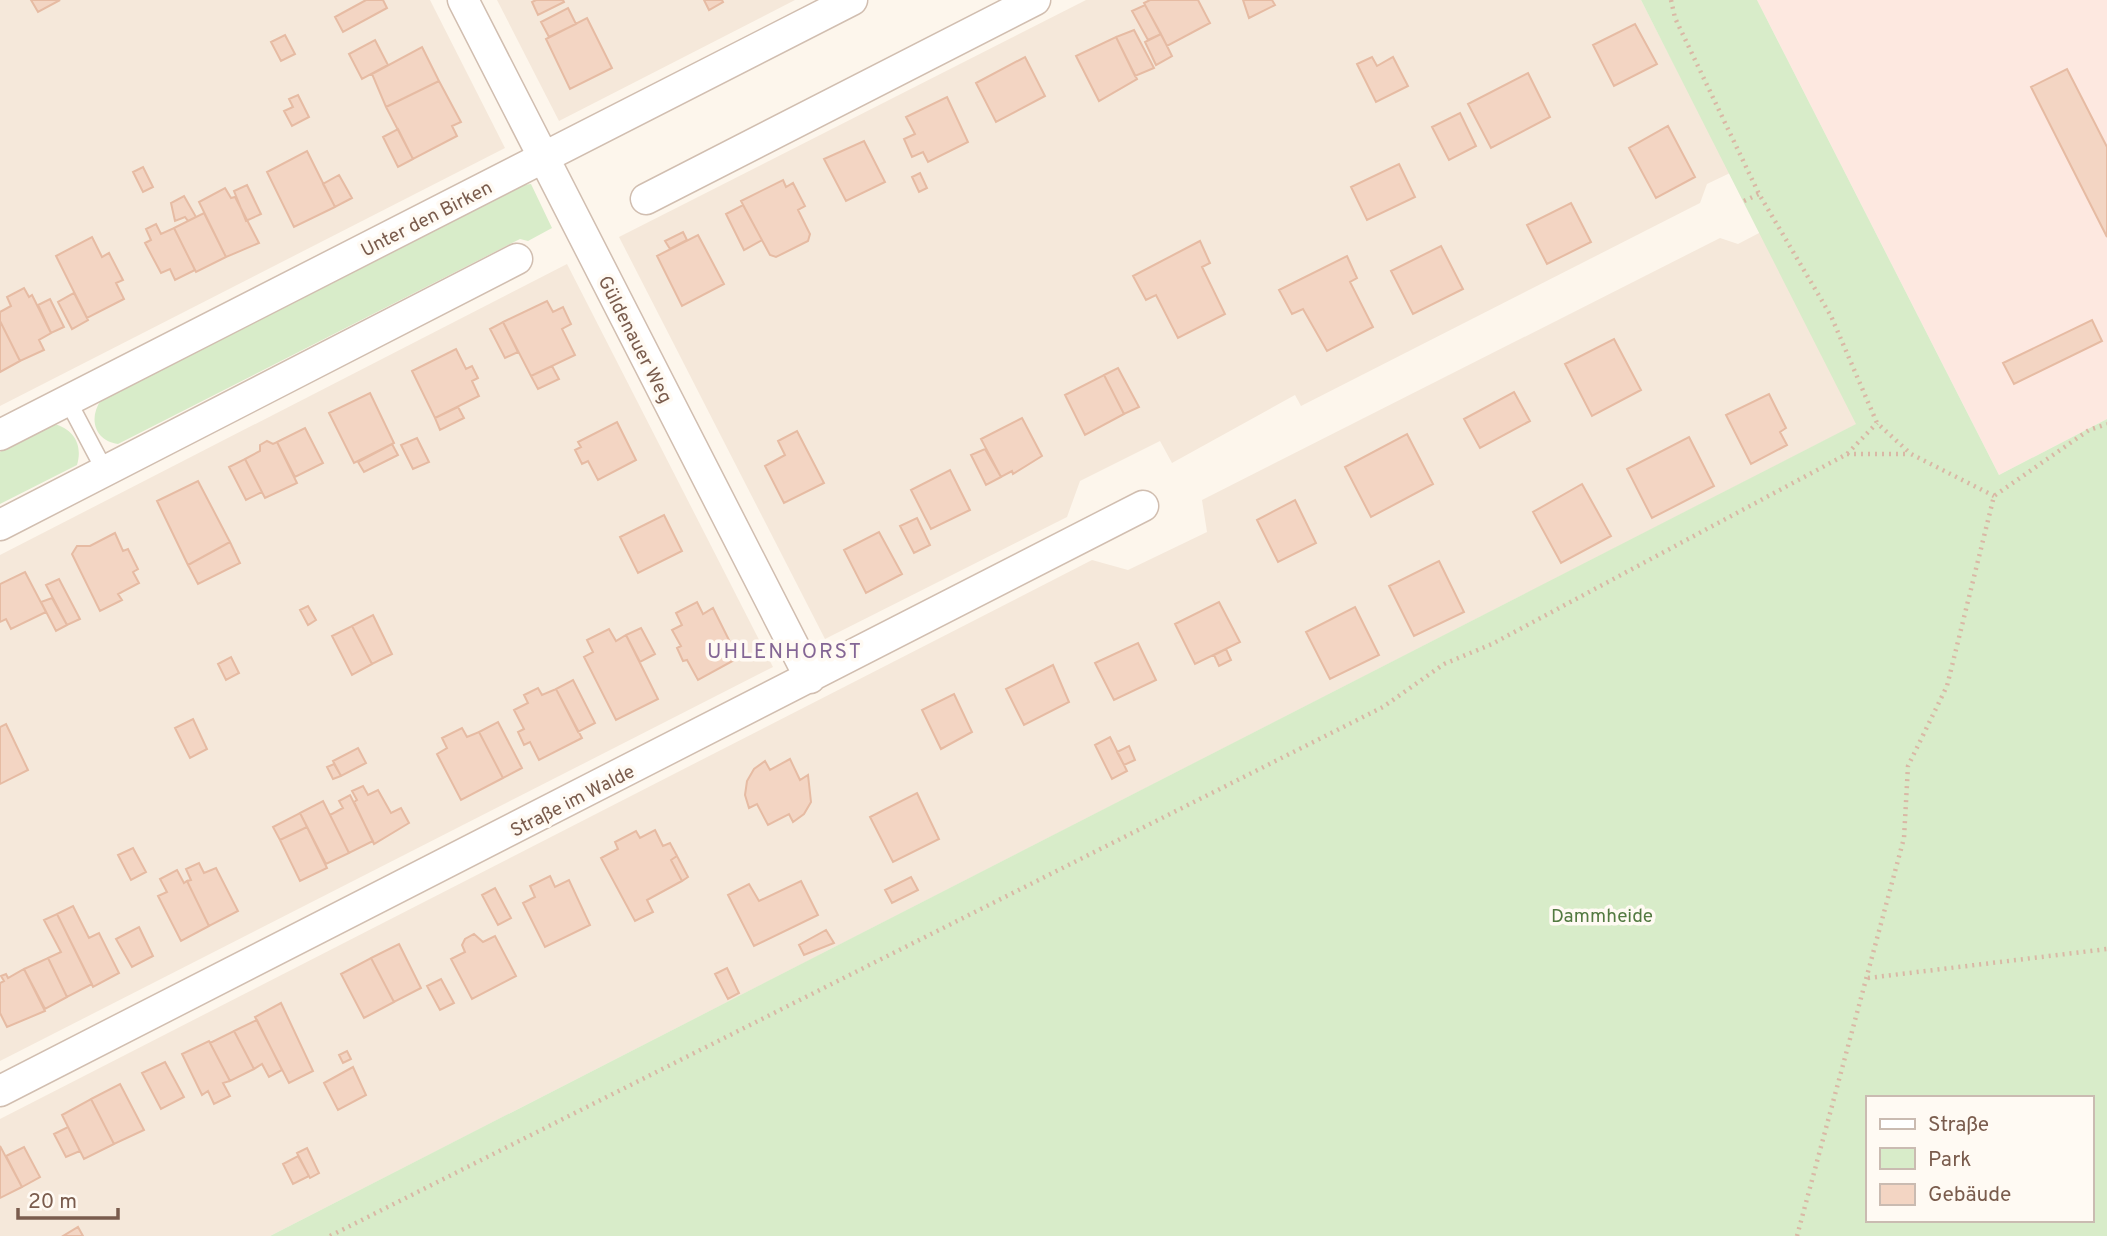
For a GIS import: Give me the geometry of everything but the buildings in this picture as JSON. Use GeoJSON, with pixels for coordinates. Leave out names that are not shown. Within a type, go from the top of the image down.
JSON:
{"type":"FeatureCollection","features":[{"type":"Feature","properties":{"kind":"street","name":"Güldenauer Weg"},"geometry":{"type":"LineString","coordinates":[[463,0],[810,678]]}},
{"type":"Feature","properties":{"kind":"street","name":"Unter den Birken"},"geometry":{"type":"LineString","coordinates":[[0,435],[852,0]]}},
{"type":"Feature","properties":{"kind":"street"},"geometry":{"type":"LineString","coordinates":[[646,199],[1017,4]]}},
{"type":"Feature","properties":{"kind":"street"},"geometry":{"type":"LineString","coordinates":[[0,525],[517,259]]}},
{"type":"Feature","properties":{"kind":"street","name":"Straße im Walde"},"geometry":{"type":"LineString","coordinates":[[0,1091],[1143,506]]}},
{"type":"Feature","properties":{"kind":"lane"},"geometry":{"type":"LineString","coordinates":[[68,401],[105,471]]}},
{"type":"Feature","properties":{"kind":"path"},"geometry":{"type":"LineString","coordinates":[[1671,0],[1675,18],[1759,194],[1831,316],[1877,424],[1911,454],[1994,496]]}},
{"type":"Feature","properties":{"kind":"path"},"geometry":{"type":"LineString","coordinates":[[1744,201],[1759,194]]}},
{"type":"Feature","properties":{"kind":"path"},"geometry":{"type":"LineString","coordinates":[[330,1236],[1383,707],[1444,664],[1492,644],[1847,454],[1877,424]]}},
{"type":"Feature","properties":{"kind":"path"},"geometry":{"type":"LineString","coordinates":[[1797,1236],[1868,978],[1903,838],[1908,766],[1947,687],[1994,496],[2089,430],[2107,424]]}},
{"type":"Feature","properties":{"kind":"path"},"geometry":{"type":"LineString","coordinates":[[1847,454],[1911,454]]}},
{"type":"Feature","properties":{"kind":"path"},"geometry":{"type":"LineString","coordinates":[[1868,978],[2107,949]]}},
{"type":"Feature","properties":{"kind":"shaded area"},"geometry":{"type":"Polygon","coordinates":[[[0,0],[430,0],[505,148],[0,406],[0,0]]]}},
{"type":"Feature","properties":{"kind":"shaded area"},"geometry":{"type":"Polygon","coordinates":[[[497,0],[795,0],[559,121],[497,0]]]}},
{"type":"Feature","properties":{"kind":"shaded area"},"geometry":{"type":"Polygon","coordinates":[[[1086,0],[1641,0],[1730,173],[1707,184],[1700,203],[1301,406],[1295,395],[1172,463],[1160,441],[1080,481],[1067,517],[825,639],[619,237],[1086,0]]]}},
{"type":"Feature","properties":{"kind":"shaded area"},"geometry":{"type":"Polygon","coordinates":[[[1757,0],[2107,0],[2107,419],[1999,475],[1757,0]]]}},
{"type":"Feature","properties":{"kind":"shaded area"},"geometry":{"type":"Polygon","coordinates":[[[1761,232],[1857,424],[270,1236],[0,1236],[0,1119],[1092,560],[1128,570],[1207,532],[1202,500],[1720,238],[1738,244],[1761,232]]]}},
{"type":"Feature","properties":{"kind":"shaded area"},"geometry":{"type":"Polygon","coordinates":[[[567,264],[773,667],[0,1061],[0,555],[567,264]]]}},
{"type":"Feature","properties":{"kind":"green space","name":"Dammheide"},"geometry":{"type":"Polygon","coordinates":[[[1641,0],[1757,0],[1999,475],[2107,419],[2107,1236],[270,1236],[1856,424],[1641,0]]]}},
{"type":"Feature","properties":{"kind":"green space"},"geometry":{"type":"Polygon","coordinates":[[[531,184],[552,228],[528,241],[520,239],[118,444],[99,434],[95,414],[101,400],[523,185],[531,184]]]}},
{"type":"Feature","properties":{"kind":"green space"},"geometry":{"type":"Polygon","coordinates":[[[54,424],[67,430],[75,439],[79,451],[77,465],[0,504],[0,452],[54,424]]]}},
{"type":"Feature","properties":{"kind":"district","name":"UHLENHORST"},"geometry":{"type":"Point","coordinates":[785,651]}}]}
